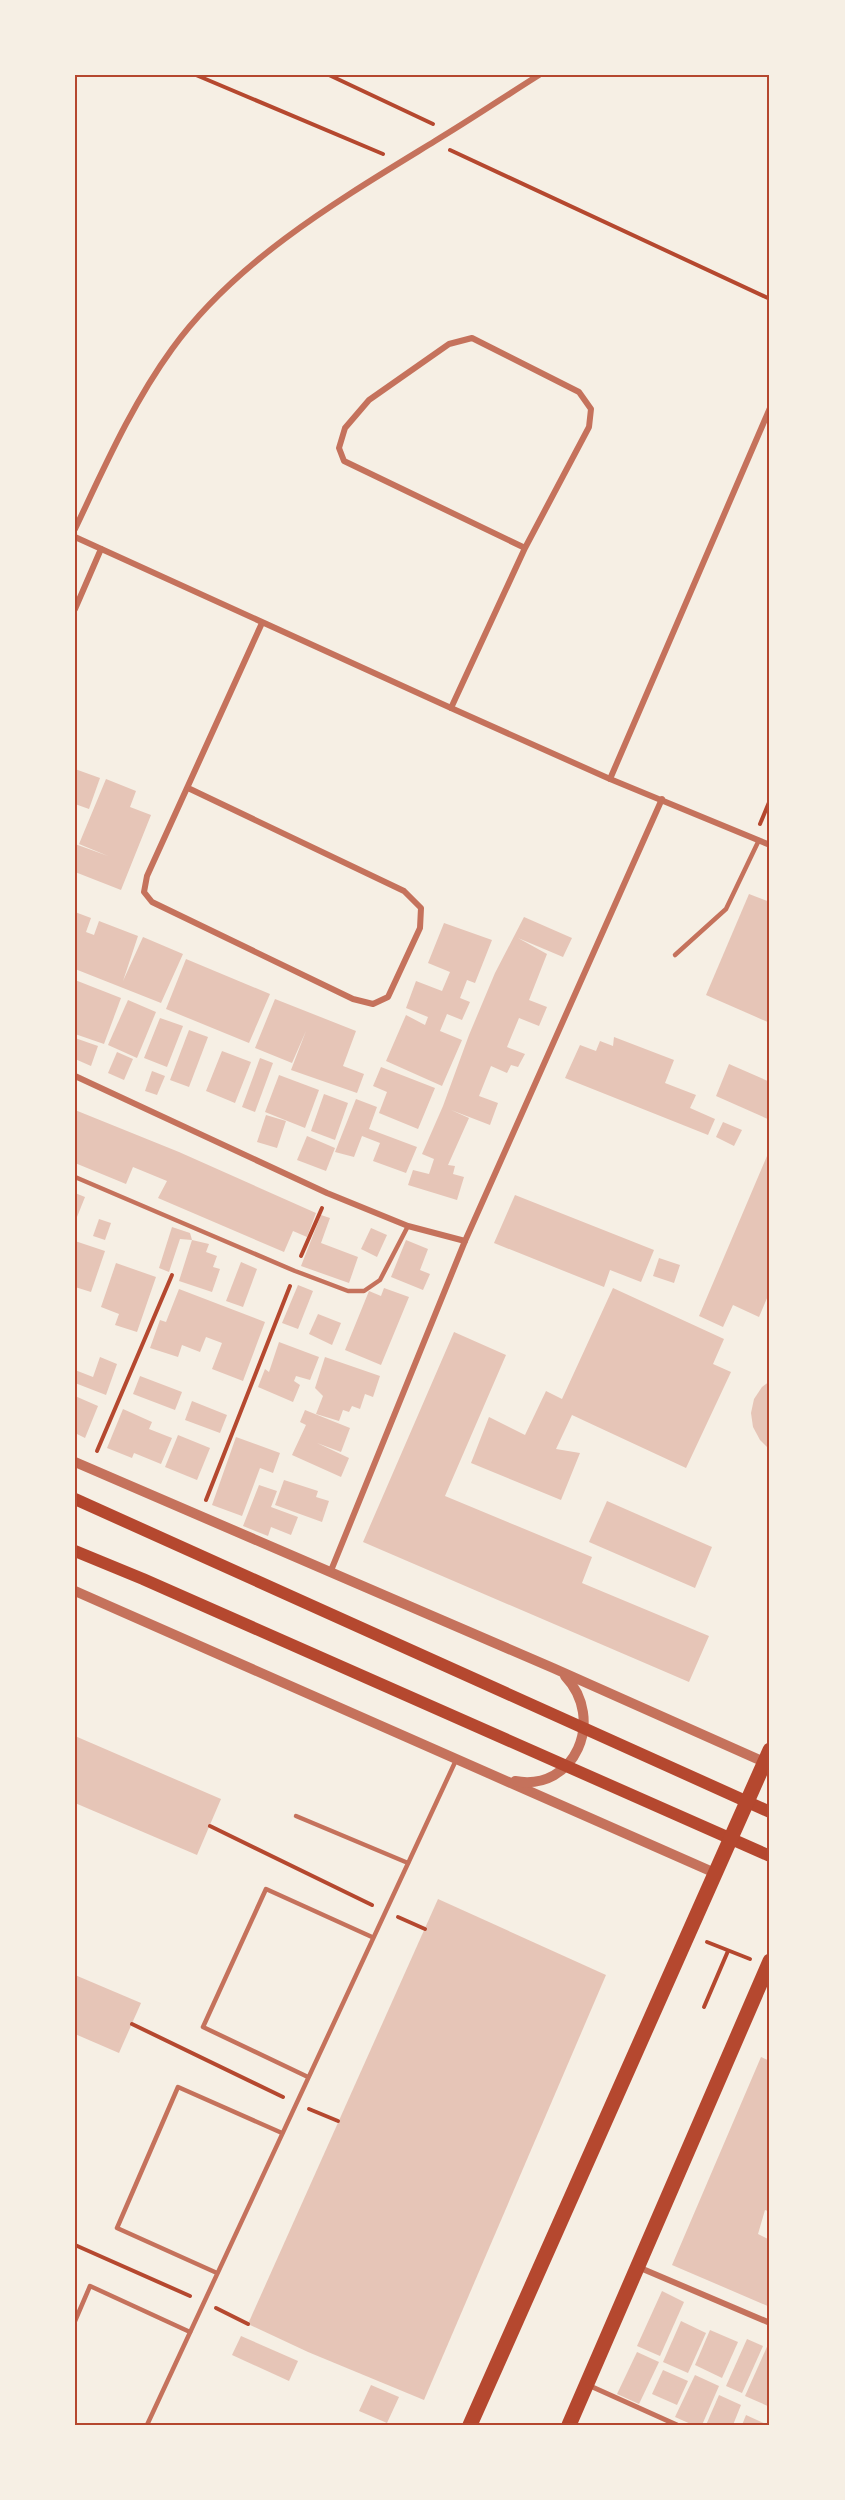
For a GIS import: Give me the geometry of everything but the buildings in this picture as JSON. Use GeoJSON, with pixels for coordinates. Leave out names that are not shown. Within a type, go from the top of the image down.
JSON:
{"type":"FeatureCollection","features":[{"type":"Feature","properties":{"kind":"main road"},"geometry":{"type":"LineString","coordinates":[[75,1499],[770,1812]]}},
{"type":"Feature","properties":{"kind":"main road"},"geometry":{"type":"LineString","coordinates":[[75,1551],[142,1578],[770,1856]]}},
{"type":"Feature","properties":{"kind":"main road"},"geometry":{"type":"LineString","coordinates":[[470,2425],[767,1756]]}},
{"type":"Feature","properties":{"kind":"main road"},"geometry":{"type":"LineString","coordinates":[[569,2425],[638,2267],[765,1962]]}},
{"type":"Feature","properties":{"kind":"street"},"geometry":{"type":"LineString","coordinates":[[75,529],[120,434],[172,349],[204,310],[236,279],[320,214],[539,75]]}},
{"type":"Feature","properties":{"kind":"street"},"geometry":{"type":"LineString","coordinates":[[451,708],[525,548],[589,427],[591,409],[579,392],[472,338],[449,344],[369,400],[345,428],[339,448],[344,461],[525,548]]}},
{"type":"Feature","properties":{"kind":"street"},"geometry":{"type":"LineString","coordinates":[[610,779],[770,408]]}},
{"type":"Feature","properties":{"kind":"street"},"geometry":{"type":"LineString","coordinates":[[75,537],[610,779],[770,845]]}},
{"type":"Feature","properties":{"kind":"street"},"geometry":{"type":"LineString","coordinates":[[75,609],[101,549]]}},
{"type":"Feature","properties":{"kind":"street"},"geometry":{"type":"LineString","coordinates":[[188,788],[404,891],[421,908],[420,928],[388,997],[373,1004],[353,999],[152,902],[144,892],[147,876],[262,623]]}},
{"type":"Feature","properties":{"kind":"street"},"geometry":{"type":"LineString","coordinates":[[330,1573],[465,1241],[662,799]]}},
{"type":"Feature","properties":{"kind":"street"},"geometry":{"type":"LineString","coordinates":[[75,1076],[327,1193],[408,1226],[465,1241]]}},
{"type":"Feature","properties":{"kind":"street"},"geometry":{"type":"LineString","coordinates":[[75,1462],[553,1668],[767,1756]]}},
{"type":"Feature","properties":{"kind":"street"},"geometry":{"type":"LineString","coordinates":[[75,1591],[715,1873]]}},
{"type":"Feature","properties":{"kind":"street"},"geometry":{"type":"LineString","coordinates":[[506,1779],[520,1782],[534,1781],[560,1771],[570,1762],[583,1738],[585,1717],[580,1697],[574,1685],[553,1668]]}},
{"type":"Feature","properties":{"kind":"street"},"geometry":{"type":"LineString","coordinates":[[638,2267],[770,2323]]}},
{"type":"Feature","properties":{"kind":"street"},"geometry":{"type":"LineString","coordinates":[[586,2384],[677,2425]]}},
{"type":"Feature","properties":{"kind":"lane"},"geometry":{"type":"LineString","coordinates":[[675,955],[726,909],[756,839]]}},
{"type":"Feature","properties":{"kind":"lane"},"geometry":{"type":"LineString","coordinates":[[75,1177],[295,1271],[348,1291],[364,1291],[380,1280],[408,1226]]}},
{"type":"Feature","properties":{"kind":"lane"},"geometry":{"type":"LineString","coordinates":[[147,2425],[457,1758]]}},
{"type":"Feature","properties":{"kind":"lane"},"geometry":{"type":"LineString","coordinates":[[296,1816],[408,1863]]}},
{"type":"Feature","properties":{"kind":"lane"},"geometry":{"type":"LineString","coordinates":[[308,2077],[203,2027],[266,1889],[372,1937]]}},
{"type":"Feature","properties":{"kind":"lane"},"geometry":{"type":"LineString","coordinates":[[217,2273],[117,2228],[178,2087],[282,2133]]}},
{"type":"Feature","properties":{"kind":"lane"},"geometry":{"type":"LineString","coordinates":[[75,2321],[90,2286],[190,2332]]}},
{"type":"Feature","properties":{"kind":"path"},"geometry":{"type":"LineString","coordinates":[[196,75],[401,161]]}},
{"type":"Feature","properties":{"kind":"path"},"geometry":{"type":"LineString","coordinates":[[329,75],[450,132]]}},
{"type":"Feature","properties":{"kind":"path"},"geometry":{"type":"LineString","coordinates":[[433,142],[770,299]]}},
{"type":"Feature","properties":{"kind":"path"},"geometry":{"type":"LineString","coordinates":[[756,839],[770,800]]}},
{"type":"Feature","properties":{"kind":"path"},"geometry":{"type":"LineString","coordinates":[[200,1516],[327,1193]]}},
{"type":"Feature","properties":{"kind":"path"},"geometry":{"type":"LineString","coordinates":[[90,1468],[172,1275]]}},
{"type":"Feature","properties":{"kind":"path"},"geometry":{"type":"LineString","coordinates":[[210,1826],[425,1929]]}},
{"type":"Feature","properties":{"kind":"path"},"geometry":{"type":"LineString","coordinates":[[697,1938],[728,1951],[765,1962]]}},
{"type":"Feature","properties":{"kind":"path"},"geometry":{"type":"LineString","coordinates":[[704,2007],[728,1951]]}},
{"type":"Feature","properties":{"kind":"path"},"geometry":{"type":"LineString","coordinates":[[132,2024],[338,2121]]}},
{"type":"Feature","properties":{"kind":"path"},"geometry":{"type":"LineString","coordinates":[[75,2245],[248,2324]]}}]}
